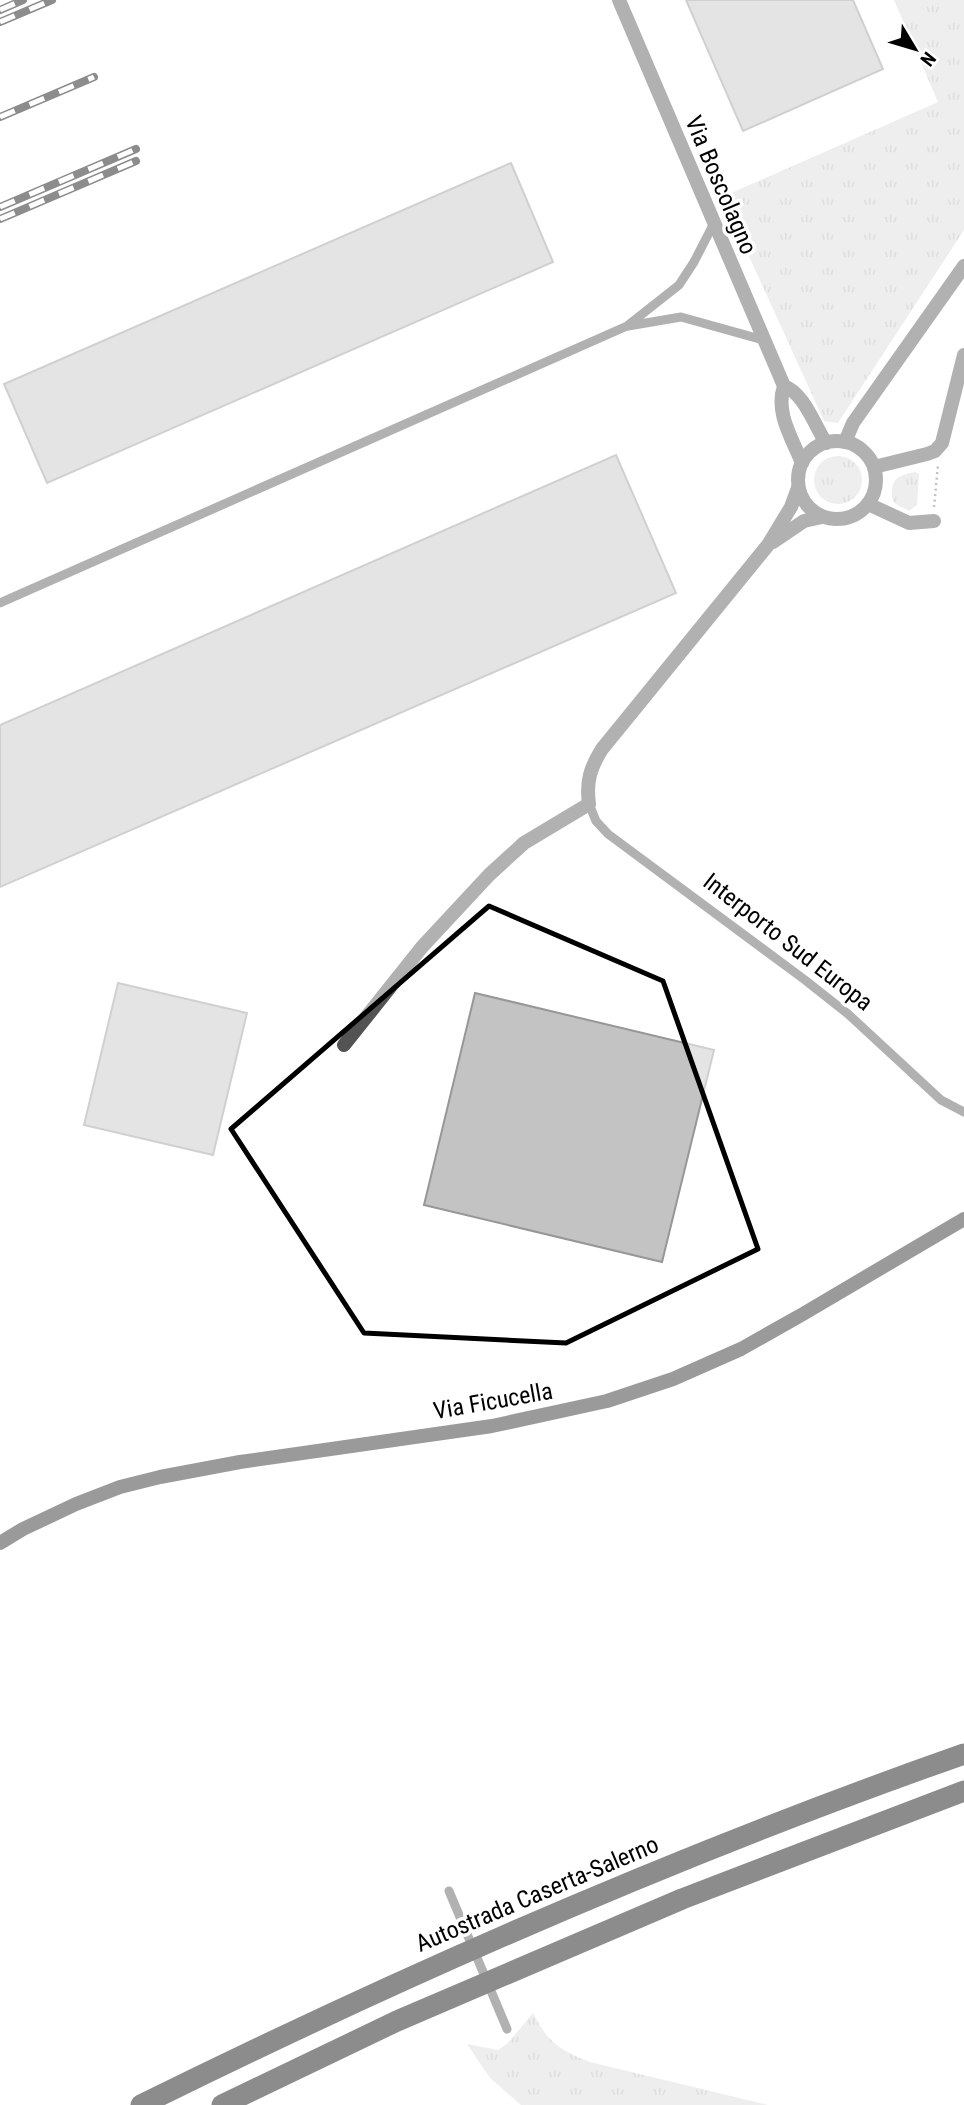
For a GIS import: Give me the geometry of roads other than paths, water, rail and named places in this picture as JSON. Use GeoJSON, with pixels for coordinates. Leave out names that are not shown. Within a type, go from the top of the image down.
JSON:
{"type":"FeatureCollection","features":[{"type":"Feature","properties":{"kind":"highway","name":"Autostrada Caserta-Salerno"},"geometry":{"type":"LineString","coordinates":[[141,2105],[521,1928],[773,1825],[964,1754]]}},
{"type":"Feature","properties":{"kind":"highway"},"geometry":{"type":"LineString","coordinates":[[222,2105],[397,2021],[670,1904],[964,1791]]}},
{"type":"Feature","properties":{"kind":"street","name":"Via Boscolagno"},"geometry":{"type":"LineString","coordinates":[[619,0],[783,386],[781,410],[802,463]]}},
{"type":"Feature","properties":{"kind":"street"},"geometry":{"type":"LineString","coordinates":[[845,442],[853,423],[964,265]]}},
{"type":"Feature","properties":{"kind":"street"},"geometry":{"type":"LineString","coordinates":[[874,467],[928,454],[942,443],[964,355]]}},
{"type":"Feature","properties":{"kind":"street","name":"Via Boscolagno"},"geometry":{"type":"LineString","coordinates":[[783,386],[791,389],[799,398],[826,443]]}},
{"type":"Feature","properties":{"kind":"street"},"geometry":{"type":"LineString","coordinates":[[344,1045],[422,947],[489,875],[524,843],[589,804],[586,785],[591,767],[602,748],[722,605],[768,545],[791,507],[798,488],[798,475],[809,452],[826,443],[845,442],[858,447],[874,467],[874,492],[868,504],[859,513],[847,518],[834,520],[822,517],[811,510],[798,488]]}},
{"type":"Feature","properties":{"kind":"street"},"geometry":{"type":"LineString","coordinates":[[868,504],[909,523],[934,521]]}},
{"type":"Feature","properties":{"kind":"street"},"geometry":{"type":"LineString","coordinates":[[768,545],[804,522],[822,517]]}},
{"type":"Feature","properties":{"kind":"street","name":"Via Ficucella"},"geometry":{"type":"LineString","coordinates":[[0,1543],[76,1504],[120,1487],[160,1477],[240,1462],[506,1423],[607,1401],[673,1380],[762,1337],[964,1219]]}},
{"type":"Feature","properties":{"kind":"lane"},"geometry":{"type":"LineString","coordinates":[[627,326],[679,285],[713,225]]}},
{"type":"Feature","properties":{"kind":"lane"},"geometry":{"type":"LineString","coordinates":[[0,603],[627,326],[681,317],[763,340]]}},
{"type":"Feature","properties":{"kind":"lane","name":"Interporto Sud Europa"},"geometry":{"type":"LineString","coordinates":[[589,804],[596,821],[608,835],[806,980],[848,1014],[941,1100],[964,1112]]}},
{"type":"Feature","properties":{"kind":"lane"},"geometry":{"type":"LineString","coordinates":[[449,1891],[507,2029]]}},
{"type":"Feature","properties":{"kind":"railway"},"geometry":{"type":"LineString","coordinates":[[0,10],[23,0]]}},
{"type":"Feature","properties":{"kind":"railway"},"geometry":{"type":"LineString","coordinates":[[0,22],[52,0]]}},
{"type":"Feature","properties":{"kind":"railway"},"geometry":{"type":"LineString","coordinates":[[0,117],[94,77]]}},
{"type":"Feature","properties":{"kind":"railway"},"geometry":{"type":"LineString","coordinates":[[0,207],[136,149]]}},
{"type":"Feature","properties":{"kind":"railway"},"geometry":{"type":"LineString","coordinates":[[0,219],[136,161]]}}]}
